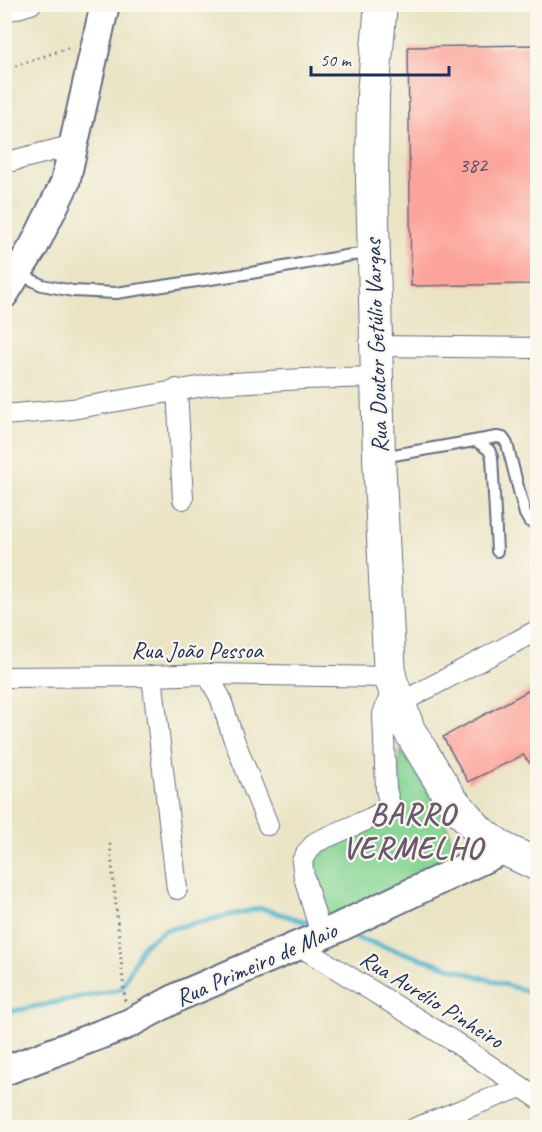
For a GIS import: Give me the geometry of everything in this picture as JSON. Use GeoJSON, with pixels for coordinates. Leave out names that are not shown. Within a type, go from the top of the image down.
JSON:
{"type":"FeatureCollection","features":[{"type":"Feature","properties":{"kind":"main road"},"geometry":{"type":"LineString","coordinates":[[11,283],[34,246],[65,183],[105,4]]}},
{"type":"Feature","properties":{"kind":"main road","name":"Rua Doutor Getúlio Vargas"},"geometry":{"type":"LineString","coordinates":[[381,4],[373,94],[373,254],[379,457],[394,689],[409,730],[451,799],[479,831],[504,849],[537,865]]}},
{"type":"Feature","properties":{"kind":"main road","name":"Rua Primeiro de Maio"},"geometry":{"type":"LineString","coordinates":[[4,1071],[128,1024],[180,996],[504,849]]}},
{"type":"Feature","properties":{"kind":"street"},"geometry":{"type":"LineString","coordinates":[[4,12],[31,4]]}},
{"type":"Feature","properties":{"kind":"street"},"geometry":{"type":"LineString","coordinates":[[4,163],[74,145]]}},
{"type":"Feature","properties":{"kind":"street"},"geometry":{"type":"LineString","coordinates":[[377,346],[537,348]]}},
{"type":"Feature","properties":{"kind":"street"},"geometry":{"type":"LineString","coordinates":[[4,415],[72,409],[237,382],[377,377]]}},
{"type":"Feature","properties":{"kind":"street"},"geometry":{"type":"LineString","coordinates":[[177,390],[183,499]]}},
{"type":"Feature","properties":{"kind":"street"},"geometry":{"type":"LineString","coordinates":[[394,689],[537,630]]}},
{"type":"Feature","properties":{"kind":"street"},"geometry":{"type":"LineString","coordinates":[[207,674],[220,697],[268,825]]}},
{"type":"Feature","properties":{"kind":"street","name":"Rua João Pessoa"},"geometry":{"type":"LineString","coordinates":[[4,677],[207,674],[394,689]]}},
{"type":"Feature","properties":{"kind":"street"},"geometry":{"type":"LineString","coordinates":[[152,676],[177,889]]}},
{"type":"Feature","properties":{"kind":"street","name":"Rua Doutor Getúlio Vargas"},"geometry":{"type":"LineString","coordinates":[[320,932],[302,861],[316,842],[371,818],[390,805],[386,789],[383,714],[394,689]]}},
{"type":"Feature","properties":{"kind":"street","name":"Rua Aurélio Pinheiro"},"geometry":{"type":"LineString","coordinates":[[320,932],[453,1041],[529,1092]]}},
{"type":"Feature","properties":{"kind":"street"},"geometry":{"type":"LineString","coordinates":[[415,1128],[529,1092]]}},
{"type":"Feature","properties":{"kind":"lane"},"geometry":{"type":"LineString","coordinates":[[11,283],[116,293],[240,275],[351,255],[373,254]]}},
{"type":"Feature","properties":{"kind":"lane"},"geometry":{"type":"LineString","coordinates":[[379,457],[497,437],[503,438],[507,444],[525,514],[529,521],[537,525]]}},
{"type":"Feature","properties":{"kind":"lane"},"geometry":{"type":"LineString","coordinates":[[476,441],[489,450],[492,457],[497,550]]}},
{"type":"Feature","properties":{"kind":"path"},"geometry":{"type":"LineString","coordinates":[[4,70],[97,38]]}},
{"type":"Feature","properties":{"kind":"path"},"geometry":{"type":"LineString","coordinates":[[110,844],[125,1000]]}},
{"type":"Feature","properties":{"kind":"green space"},"geometry":{"type":"Polygon","coordinates":[[[401,750],[445,819],[453,847],[442,867],[324,919],[305,862],[395,816],[401,750]]]}},
{"type":"Feature","properties":{"kind":"building"},"geometry":{"type":"Polygon","coordinates":[[[537,45],[537,284],[411,286],[408,47],[537,45]]]}},
{"type":"Feature","properties":{"kind":"building"},"geometry":{"type":"Polygon","coordinates":[[[537,686],[537,771],[523,755],[468,782],[443,737],[537,686]]]}},
{"type":"Feature","properties":{"kind":"waterway"},"geometry":{"type":"LineString","coordinates":[[4,1013],[121,989],[143,945],[165,930],[261,908],[313,924]]}},
{"type":"Feature","properties":{"kind":"waterway"},"geometry":{"type":"LineString","coordinates":[[347,935],[538,995]]}},
{"type":"Feature","properties":{"kind":"district","name":"BARRO VERMELHO"},"geometry":{"type":"Point","coordinates":[413,831]}}]}
